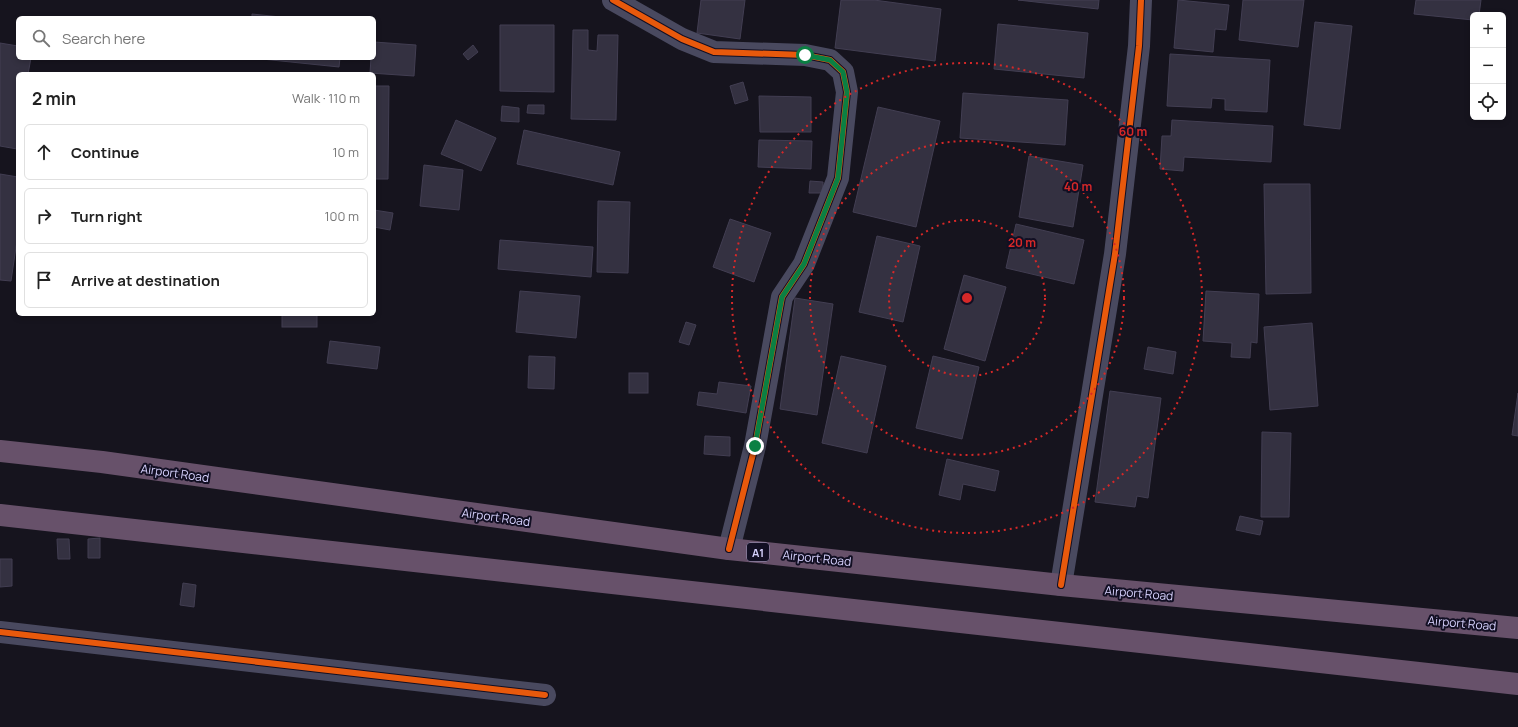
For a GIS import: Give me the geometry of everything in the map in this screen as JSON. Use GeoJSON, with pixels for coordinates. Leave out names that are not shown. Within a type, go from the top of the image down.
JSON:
{"type":"FeatureCollection","features":[{"type":"Feature","properties":{"kind":"highway","name":"Airport Road"},"geometry":{"type":"LineString","coordinates":[[0,451],[102,462],[729,549],[1061,585],[1518,628]]}},
{"type":"Feature","properties":{"kind":"highway"},"geometry":{"type":"LineString","coordinates":[[0,515],[1518,684]]}},
{"type":"Feature","properties":{"kind":"street"},"geometry":{"type":"LineString","coordinates":[[613,0],[682,39],[714,52],[805,55],[830,60],[843,72],[847,92],[838,178],[804,264],[782,297],[755,446],[729,549]]}},
{"type":"Feature","properties":{"kind":"street"},"geometry":{"type":"LineString","coordinates":[[1061,585],[1115,254],[1139,46],[1141,0]]}},
{"type":"Feature","properties":{"kind":"street"},"geometry":{"type":"LineString","coordinates":[[0,632],[546,694]]}},
{"type":"Feature","properties":{"kind":"building"},"geometry":{"type":"Polygon","coordinates":[[[701,0],[745,0],[740,39],[697,33],[701,0]]]}},
{"type":"Feature","properties":{"kind":"building"},"geometry":{"type":"Polygon","coordinates":[[[841,0],[874,0],[941,9],[935,61],[835,48],[841,0]]]}},
{"type":"Feature","properties":{"kind":"building"},"geometry":{"type":"Polygon","coordinates":[[[1018,0],[1099,0],[1098,9],[1018,0]]]}},
{"type":"Feature","properties":{"kind":"building"},"geometry":{"type":"Polygon","coordinates":[[[1178,0],[1229,5],[1226,30],[1215,29],[1213,52],[1174,48],[1178,0]]]}},
{"type":"Feature","properties":{"kind":"building"},"geometry":{"type":"Polygon","coordinates":[[[1243,0],[1304,0],[1298,47],[1239,40],[1243,0]]]}},
{"type":"Feature","properties":{"kind":"building"},"geometry":{"type":"Polygon","coordinates":[[[1416,0],[1481,0],[1479,12],[1470,12],[1470,20],[1414,14],[1416,0]]]}},
{"type":"Feature","properties":{"kind":"building"},"geometry":{"type":"Polygon","coordinates":[[[252,14],[271,16],[252,16],[252,14]]]}},
{"type":"Feature","properties":{"kind":"building"},"geometry":{"type":"Polygon","coordinates":[[[1315,22],[1352,26],[1340,129],[1304,125],[1315,22]]]}},
{"type":"Feature","properties":{"kind":"building"},"geometry":{"type":"Polygon","coordinates":[[[998,24],[1088,33],[1084,78],[994,69],[998,24]]]}},
{"type":"Feature","properties":{"kind":"building"},"geometry":{"type":"Polygon","coordinates":[[[500,25],[554,25],[554,92],[500,91],[500,25]]]}},
{"type":"Feature","properties":{"kind":"building"},"geometry":{"type":"Polygon","coordinates":[[[573,30],[588,30],[588,50],[597,51],[598,35],[618,35],[616,120],[571,119],[573,30]]]}},
{"type":"Feature","properties":{"kind":"building"},"geometry":{"type":"Polygon","coordinates":[[[376,42],[416,45],[414,76],[370,72],[371,60],[376,60],[376,42]]]}},
{"type":"Feature","properties":{"kind":"building"},"geometry":{"type":"Polygon","coordinates":[[[0,43],[16,46],[16,60],[31,60],[28,72],[16,72],[16,149],[0,146],[0,43]]]}},
{"type":"Feature","properties":{"kind":"building"},"geometry":{"type":"Polygon","coordinates":[[[473,45],[478,52],[468,60],[463,54],[473,45]]]}},
{"type":"Feature","properties":{"kind":"building"},"geometry":{"type":"Polygon","coordinates":[[[1170,54],[1270,60],[1267,112],[1225,110],[1225,99],[1212,98],[1211,108],[1167,106],[1170,54]]]}},
{"type":"Feature","properties":{"kind":"building"},"geometry":{"type":"Polygon","coordinates":[[[271,60],[340,60],[339,67],[271,60]]]}},
{"type":"Feature","properties":{"kind":"building"},"geometry":{"type":"Polygon","coordinates":[[[743,82],[748,100],[735,104],[730,86],[743,82]]]}},
{"type":"Feature","properties":{"kind":"building"},"geometry":{"type":"Polygon","coordinates":[[[376,86],[389,86],[388,179],[376,179],[376,86]]]}},
{"type":"Feature","properties":{"kind":"building"},"geometry":{"type":"Polygon","coordinates":[[[963,93],[1068,100],[1065,145],[960,138],[963,93]]]}},
{"type":"Feature","properties":{"kind":"building"},"geometry":{"type":"Polygon","coordinates":[[[759,96],[811,97],[811,132],[760,132],[759,96]]]}},
{"type":"Feature","properties":{"kind":"building"},"geometry":{"type":"Polygon","coordinates":[[[528,105],[544,105],[544,114],[527,113],[528,105]]]}},
{"type":"Feature","properties":{"kind":"building"},"geometry":{"type":"Polygon","coordinates":[[[502,106],[519,108],[519,122],[501,121],[502,106]]]}},
{"type":"Feature","properties":{"kind":"building"},"geometry":{"type":"Polygon","coordinates":[[[878,107],[940,121],[916,227],[853,212],[878,107]]]}},
{"type":"Feature","properties":{"kind":"building"},"geometry":{"type":"Polygon","coordinates":[[[456,120],[496,138],[481,171],[441,154],[456,120]]]}},
{"type":"Feature","properties":{"kind":"building"},"geometry":{"type":"Polygon","coordinates":[[[1172,120],[1273,126],[1271,162],[1184,157],[1183,171],[1160,169],[1162,136],[1171,136],[1172,120]]]}},
{"type":"Feature","properties":{"kind":"building"},"geometry":{"type":"Polygon","coordinates":[[[524,130],[620,152],[613,185],[517,164],[524,130]]]}},
{"type":"Feature","properties":{"kind":"building"},"geometry":{"type":"Polygon","coordinates":[[[759,140],[812,141],[811,169],[758,167],[759,140]]]}},
{"type":"Feature","properties":{"kind":"building"},"geometry":{"type":"Polygon","coordinates":[[[1029,156],[1083,165],[1073,227],[1019,217],[1029,156]]]}},
{"type":"Feature","properties":{"kind":"building"},"geometry":{"type":"Polygon","coordinates":[[[424,165],[463,170],[459,210],[420,206],[424,165]]]}},
{"type":"Feature","properties":{"kind":"building"},"geometry":{"type":"Polygon","coordinates":[[[0,174],[16,177],[16,247],[11,281],[0,280],[0,174]]]}},
{"type":"Feature","properties":{"kind":"building"},"geometry":{"type":"Polygon","coordinates":[[[810,181],[823,182],[823,193],[809,193],[810,181]]]}},
{"type":"Feature","properties":{"kind":"building"},"geometry":{"type":"Polygon","coordinates":[[[1264,184],[1310,184],[1311,293],[1266,294],[1264,184]]]}},
{"type":"Feature","properties":{"kind":"building"},"geometry":{"type":"Polygon","coordinates":[[[598,201],[630,202],[628,273],[597,272],[598,201]]]}},
{"type":"Feature","properties":{"kind":"building"},"geometry":{"type":"Polygon","coordinates":[[[376,210],[393,213],[390,230],[376,227],[376,210]]]}},
{"type":"Feature","properties":{"kind":"building"},"geometry":{"type":"Polygon","coordinates":[[[730,219],[771,233],[754,282],[713,267],[730,219]]]}},
{"type":"Feature","properties":{"kind":"building"},"geometry":{"type":"Polygon","coordinates":[[[1016,224],[1084,240],[1074,284],[1006,268],[1016,224]]]}},
{"type":"Feature","properties":{"kind":"building"},"geometry":{"type":"Polygon","coordinates":[[[877,236],[920,246],[903,322],[859,312],[877,236]]]}},
{"type":"Feature","properties":{"kind":"building"},"geometry":{"type":"Polygon","coordinates":[[[500,240],[593,247],[591,277],[498,269],[500,240]]]}},
{"type":"Feature","properties":{"kind":"building"},"geometry":{"type":"Polygon","coordinates":[[[964,275],[1006,287],[985,361],[944,349],[964,275]]]}},
{"type":"Feature","properties":{"kind":"building"},"geometry":{"type":"Polygon","coordinates":[[[520,291],[580,296],[576,338],[516,332],[520,291]]]}},
{"type":"Feature","properties":{"kind":"building"},"geometry":{"type":"Polygon","coordinates":[[[1206,291],[1259,294],[1257,343],[1251,342],[1250,358],[1231,357],[1232,343],[1203,341],[1206,291]]]}},
{"type":"Feature","properties":{"kind":"building"},"geometry":{"type":"Polygon","coordinates":[[[795,298],[833,304],[817,415],[780,409],[795,298]]]}},
{"type":"Feature","properties":{"kind":"building"},"geometry":{"type":"Polygon","coordinates":[[[282,316],[317,316],[317,327],[282,327],[282,316]]]}},
{"type":"Feature","properties":{"kind":"building"},"geometry":{"type":"Polygon","coordinates":[[[686,322],[696,325],[689,345],[679,342],[686,322]]]}},
{"type":"Feature","properties":{"kind":"building"},"geometry":{"type":"Polygon","coordinates":[[[1312,323],[1318,406],[1270,410],[1264,327],[1312,323]]]}},
{"type":"Feature","properties":{"kind":"building"},"geometry":{"type":"Polygon","coordinates":[[[330,341],[380,347],[377,369],[327,363],[330,341]]]}},
{"type":"Feature","properties":{"kind":"building"},"geometry":{"type":"Polygon","coordinates":[[[1148,347],[1176,352],[1173,374],[1144,369],[1148,347]]]}},
{"type":"Feature","properties":{"kind":"building"},"geometry":{"type":"Polygon","coordinates":[[[529,356],[555,357],[554,389],[528,388],[529,356]]]}},
{"type":"Feature","properties":{"kind":"building"},"geometry":{"type":"Polygon","coordinates":[[[841,356],[886,366],[867,453],[822,443],[841,356]]]}},
{"type":"Feature","properties":{"kind":"building"},"geometry":{"type":"Polygon","coordinates":[[[933,356],[979,367],[962,439],[916,428],[933,356]]]}},
{"type":"Feature","properties":{"kind":"building"},"geometry":{"type":"Polygon","coordinates":[[[629,373],[648,373],[648,393],[629,393],[629,373]]]}},
{"type":"Feature","properties":{"kind":"building"},"geometry":{"type":"Polygon","coordinates":[[[719,382],[751,386],[746,413],[697,405],[699,392],[717,394],[719,382]]]}},
{"type":"Feature","properties":{"kind":"building"},"geometry":{"type":"Polygon","coordinates":[[[1110,391],[1161,398],[1148,498],[1137,496],[1135,507],[1095,502],[1110,391]]]}},
{"type":"Feature","properties":{"kind":"building"},"geometry":{"type":"Polygon","coordinates":[[[1518,393],[1518,436],[1512,435],[1518,393]]]}},
{"type":"Feature","properties":{"kind":"building"},"geometry":{"type":"Polygon","coordinates":[[[1262,432],[1291,433],[1289,517],[1261,517],[1262,432]]]}},
{"type":"Feature","properties":{"kind":"building"},"geometry":{"type":"Polygon","coordinates":[[[705,436],[730,437],[730,456],[704,454],[705,436]]]}},
{"type":"Feature","properties":{"kind":"building"},"geometry":{"type":"Polygon","coordinates":[[[947,459],[999,471],[995,491],[963,484],[960,500],[939,495],[947,459]]]}},
{"type":"Feature","properties":{"kind":"building"},"geometry":{"type":"Polygon","coordinates":[[[1240,516],[1263,521],[1260,535],[1236,530],[1240,516]]]}},
{"type":"Feature","properties":{"kind":"building"},"geometry":{"type":"Polygon","coordinates":[[[100,538],[100,558],[88,558],[88,539],[100,538]]]}},
{"type":"Feature","properties":{"kind":"building"},"geometry":{"type":"Polygon","coordinates":[[[57,539],[69,539],[70,559],[58,559],[57,539]]]}},
{"type":"Feature","properties":{"kind":"building"},"geometry":{"type":"Polygon","coordinates":[[[0,559],[12,559],[12,586],[0,587],[0,559]]]}},
{"type":"Feature","properties":{"kind":"building"},"geometry":{"type":"Polygon","coordinates":[[[183,583],[196,585],[194,607],[180,605],[183,583]]]}},
{"type":"Feature","properties":{"kind":"cycle path"},"geometry":{"type":"LineString","coordinates":[[613,0],[682,39],[714,52],[805,55],[830,60],[843,72],[847,92],[838,178],[804,264],[782,297],[755,446],[729,549]]}},
{"type":"Feature","properties":{"kind":"cycle path"},"geometry":{"type":"LineString","coordinates":[[1061,585],[1115,254],[1139,46],[1141,0]]}},
{"type":"Feature","properties":{"kind":"cycle path"},"geometry":{"type":"LineString","coordinates":[[0,632],[545,695]]}},
{"type":"Feature","properties":{"kind":"route"},"geometry":{"type":"LineString","coordinates":[[755,446],[782,297],[804,264],[838,178],[847,92],[843,72],[830,60],[805,55]]}}]}
